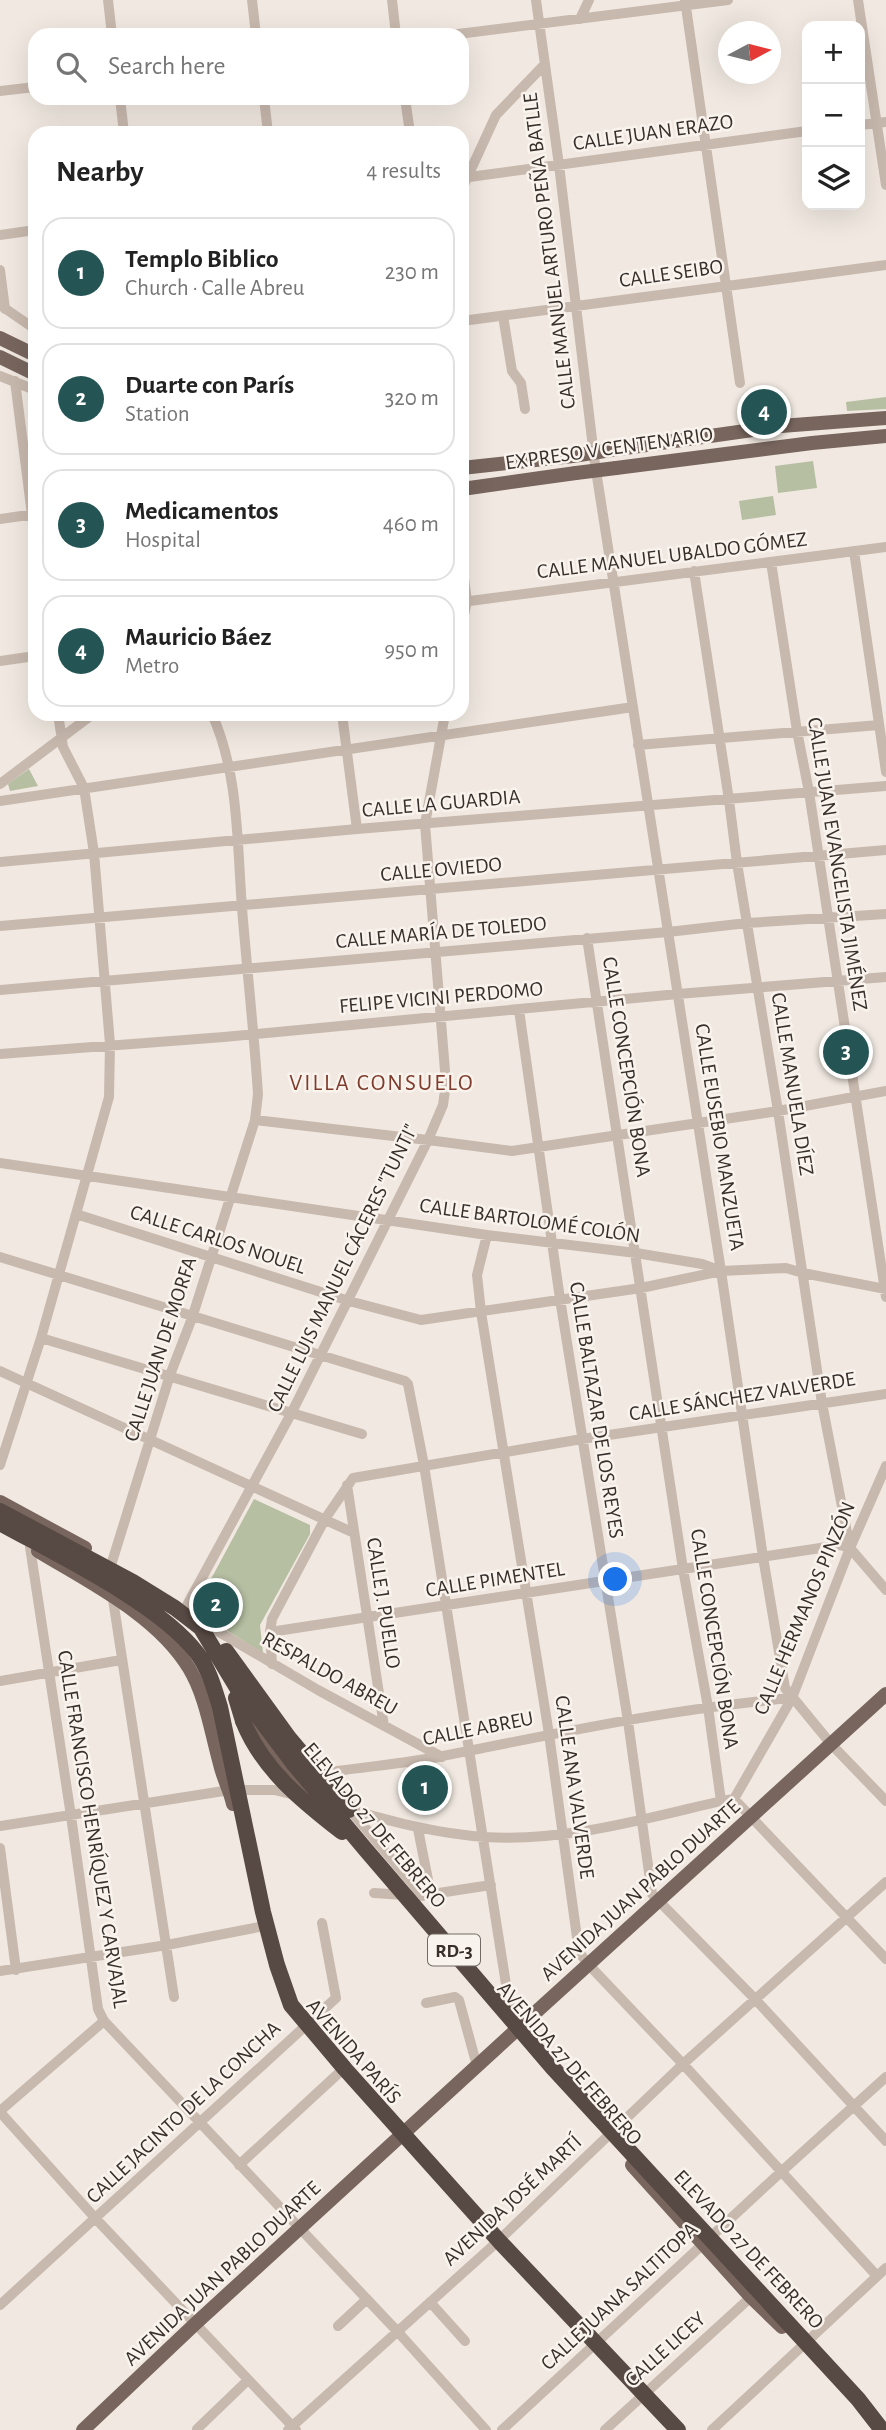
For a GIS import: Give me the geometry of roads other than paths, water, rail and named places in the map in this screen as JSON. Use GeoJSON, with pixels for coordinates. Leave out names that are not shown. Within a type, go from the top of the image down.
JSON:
{"type":"FeatureCollection","features":[{"type":"Feature","properties":{"kind":"highway","name":"ELEVADO 27 DE FEBRERO"},"geometry":{"type":"LineString","coordinates":[[0,1511],[133,1582],[200,1625],[239,1691],[293,1763],[366,1850],[552,2067],[859,2399],[882,2430]]}},
{"type":"Feature","properties":{"kind":"highway"},"geometry":{"type":"LineString","coordinates":[[0,1523],[136,1601],[175,1630],[197,1653],[205,1666],[220,1707],[273,1952],[286,1993],[295,2010],[362,2089],[500,2242],[676,2430]]}},
{"type":"Feature","properties":{"kind":"highway"},"geometry":{"type":"LineString","coordinates":[[98,1578],[125,1601],[174,1634],[195,1658],[203,1672],[216,1711],[230,1782]]}},
{"type":"Feature","properties":{"kind":"highway"},"geometry":{"type":"LineString","coordinates":[[200,1625],[226,1651],[289,1738],[349,1810]]}},
{"type":"Feature","properties":{"kind":"highway"},"geometry":{"type":"LineString","coordinates":[[236,1698],[243,1721],[259,1754],[272,1771],[316,1812],[366,1850]]}},
{"type":"Feature","properties":{"kind":"main road"},"geometry":{"type":"LineString","coordinates":[[0,338],[28,352]]}},
{"type":"Feature","properties":{"kind":"main road"},"geometry":{"type":"LineString","coordinates":[[0,357],[28,371]]}},
{"type":"Feature","properties":{"kind":"main road","name":"EXPRESO V CENTENARIO"},"geometry":{"type":"LineString","coordinates":[[469,467],[573,456],[781,426],[886,418]]}},
{"type":"Feature","properties":{"kind":"main road","name":"EXPRESO V CENTENARIO"},"geometry":{"type":"LineString","coordinates":[[469,488],[812,443],[886,436]]}},
{"type":"Feature","properties":{"kind":"main road","name":"AVENIDA 27 DE FEBRERO"},"geometry":{"type":"LineString","coordinates":[[0,1502],[112,1562],[185,1608],[222,1654],[236,1698],[267,1748],[516,2030],[552,2078],[751,2297],[801,2346],[877,2430]]}},
{"type":"Feature","properties":{"kind":"main road"},"geometry":{"type":"LineString","coordinates":[[0,1530],[112,1595]]}},
{"type":"Feature","properties":{"kind":"main road","name":"AVENIDA PARÍS"},"geometry":{"type":"LineString","coordinates":[[112,1595],[168,1640],[190,1669],[199,1689],[223,1776],[230,1782],[259,1927],[279,1991],[290,2011],[496,2243],[676,2430]]}},
{"type":"Feature","properties":{"kind":"main road","name":"AVENIDA JUAN PABLO DUARTE"},"geometry":{"type":"LineString","coordinates":[[83,2430],[195,2324],[886,1694]]}},
{"type":"Feature","properties":{"kind":"street"},"geometry":{"type":"LineString","coordinates":[[108,0],[111,28]]}},
{"type":"Feature","properties":{"kind":"street"},"geometry":{"type":"LineString","coordinates":[[252,0],[256,28]]}},
{"type":"Feature","properties":{"kind":"street"},"geometry":{"type":"LineString","coordinates":[[392,0],[395,28]]}},
{"type":"Feature","properties":{"kind":"street","name":"CALLE MANUEL ARTURO PEÑA BATLLE"},"geometry":{"type":"LineString","coordinates":[[536,0],[595,464],[614,581]]}},
{"type":"Feature","properties":{"kind":"street"},"geometry":{"type":"LineString","coordinates":[[580,19],[589,0]]}},
{"type":"Feature","properties":{"kind":"street"},"geometry":{"type":"LineString","coordinates":[[469,33],[685,3],[727,0]]}},
{"type":"Feature","properties":{"kind":"street"},"geometry":{"type":"LineString","coordinates":[[858,0],[882,122],[886,185]]}},
{"type":"Feature","properties":{"kind":"street"},"geometry":{"type":"LineString","coordinates":[[685,3],[740,383]]}},
{"type":"Feature","properties":{"kind":"street"},"geometry":{"type":"LineString","coordinates":[[469,171],[496,115],[545,64]]}},
{"type":"Feature","properties":{"kind":"street"},"geometry":{"type":"LineString","coordinates":[[0,91],[28,88]]}},
{"type":"Feature","properties":{"kind":"street"},"geometry":{"type":"LineString","coordinates":[[121,105],[123,126]]}},
{"type":"Feature","properties":{"kind":"street"},"geometry":{"type":"LineString","coordinates":[[265,105],[267,126]]}},
{"type":"Feature","properties":{"kind":"street"},"geometry":{"type":"LineString","coordinates":[[406,105],[409,126]]}},
{"type":"Feature","properties":{"kind":"street","name":"CALLE JUAN ERAZO"},"geometry":{"type":"LineString","coordinates":[[469,177],[802,132]]}},
{"type":"Feature","properties":{"kind":"street"},"geometry":{"type":"LineString","coordinates":[[0,235],[28,231]]}},
{"type":"Feature","properties":{"kind":"street","name":"CALLE SEIBO"},"geometry":{"type":"LineString","coordinates":[[469,320],[886,265]]}},
{"type":"Feature","properties":{"kind":"street"},"geometry":{"type":"LineString","coordinates":[[0,270],[3,307],[28,324]]}},
{"type":"Feature","properties":{"kind":"street"},"geometry":{"type":"LineString","coordinates":[[503,316],[512,371],[521,383],[525,409]]}},
{"type":"Feature","properties":{"kind":"street"},"geometry":{"type":"LineString","coordinates":[[0,376],[28,387]]}},
{"type":"Feature","properties":{"kind":"street"},"geometry":{"type":"LineString","coordinates":[[15,381],[28,472]]}},
{"type":"Feature","properties":{"kind":"street"},"geometry":{"type":"LineString","coordinates":[[0,519],[28,515]]}},
{"type":"Feature","properties":{"kind":"street","name":"CALLE MANUEL UBALDO GÓMEZ"},"geometry":{"type":"LineString","coordinates":[[469,600],[886,547]]}},
{"type":"Feature","properties":{"kind":"street"},"geometry":{"type":"LineString","coordinates":[[854,551],[886,772]]}},
{"type":"Feature","properties":{"kind":"street","name":"CALLE JUAN EVANGELISTA JIMÉNEZ"},"geometry":{"type":"LineString","coordinates":[[771,562],[855,1096],[883,1251],[886,1292]]}},
{"type":"Feature","properties":{"kind":"street","name":"CALLE MANUELA DÍEZ"},"geometry":{"type":"LineString","coordinates":[[694,571],[822,1404],[850,1548],[886,1590]]}},
{"type":"Feature","properties":{"kind":"street","name":"CALLE EUSEBIO MANZUETA"},"geometry":{"type":"LineString","coordinates":[[614,581],[721,1271],[762,1557],[785,1688],[792,1698]]}},
{"type":"Feature","properties":{"kind":"street"},"geometry":{"type":"LineString","coordinates":[[0,661],[28,657]]}},
{"type":"Feature","properties":{"kind":"street"},"geometry":{"type":"LineString","coordinates":[[0,801],[633,707]]}},
{"type":"Feature","properties":{"kind":"street"},"geometry":{"type":"LineString","coordinates":[[0,1465],[41,1338],[109,1097],[110,1044],[94,853],[84,789],[63,747],[59,721]]}},
{"type":"Feature","properties":{"kind":"street"},"geometry":{"type":"LineString","coordinates":[[0,784],[84,721]]}},
{"type":"Feature","properties":{"kind":"street","name":"CALLE JUAN DE MORFA"},"geometry":{"type":"LineString","coordinates":[[174,1997],[146,1805],[121,1660],[112,1595],[112,1562],[170,1376],[192,1318],[255,1121],[258,1094],[239,840],[228,766],[215,721]]}},
{"type":"Feature","properties":{"kind":"street"},"geometry":{"type":"LineString","coordinates":[[343,721],[357,829]]}},
{"type":"Feature","properties":{"kind":"street","name":"CALLE LUIS MANUEL CÁCERES \"TUNTI\""},"geometry":{"type":"LineString","coordinates":[[185,1608],[253,1486],[349,1300],[428,1140],[445,1094],[425,824],[444,721]]}},
{"type":"Feature","properties":{"kind":"street"},"geometry":{"type":"LineString","coordinates":[[638,745],[719,736],[879,725]]}},
{"type":"Feature","properties":{"kind":"street","name":"CALLE LA GUARDIA"},"geometry":{"type":"LineString","coordinates":[[0,862],[357,829],[886,786]]}},
{"type":"Feature","properties":{"kind":"street","name":"CALLE OVIEDO"},"geometry":{"type":"LineString","coordinates":[[0,926],[886,850]]}},
{"type":"Feature","properties":{"kind":"street","name":"CALLE MARÍA DE TOLEDO"},"geometry":{"type":"LineString","coordinates":[[0,990],[747,923],[886,914]]}},
{"type":"Feature","properties":{"kind":"street","name":"CALLE CONCEPCIÓN BONA"},"geometry":{"type":"LineString","coordinates":[[587,938],[599,1002],[683,1569],[722,1801]]}},
{"type":"Feature","properties":{"kind":"street","name":"FELIPE VICINI PERDOMO"},"geometry":{"type":"LineString","coordinates":[[0,1054],[886,977]]}},
{"type":"Feature","properties":{"kind":"street","name":"CALLE BALTAZAR DE LOS REYES"},"geometry":{"type":"LineString","coordinates":[[519,1010],[559,1299],[628,1721],[652,1894],[757,2000],[886,2141]]}},
{"type":"Feature","properties":{"kind":"street"},"geometry":{"type":"LineString","coordinates":[[255,1121],[512,1152],[778,1111],[886,1091]]}},
{"type":"Feature","properties":{"kind":"street","name":"CALLE BARTOLOMÉ COLÓN"},"geometry":{"type":"LineString","coordinates":[[0,1163],[487,1235],[636,1254],[702,1264],[721,1271],[779,1267],[886,1292]]}},
{"type":"Feature","properties":{"kind":"street","name":"CALLE CARLOS NOUEL"},"geometry":{"type":"LineString","coordinates":[[75,1214],[421,1320],[640,1287],[721,1271]]}},
{"type":"Feature","properties":{"kind":"street","name":"CALLE ANA VALVERDE"},"geometry":{"type":"LineString","coordinates":[[487,1235],[478,1275],[481,1311],[549,1734],[579,1952],[782,2171],[882,2272]]}},
{"type":"Feature","properties":{"kind":"street"},"geometry":{"type":"LineString","coordinates":[[0,1257],[192,1318],[405,1381],[410,1389],[424,1465],[508,1997],[516,2030]]}},
{"type":"Feature","properties":{"kind":"street"},"geometry":{"type":"LineString","coordinates":[[41,1338],[362,1434]]}},
{"type":"Feature","properties":{"kind":"street"},"geometry":{"type":"LineString","coordinates":[[0,1371],[354,1534]]}},
{"type":"Feature","properties":{"kind":"street","name":"CALLE SÁNCHEZ VALVERDE"},"geometry":{"type":"LineString","coordinates":[[347,1485],[358,1476],[582,1439],[886,1394]]}},
{"type":"Feature","properties":{"kind":"street","name":"CALLE HERMANOS PINZÓN"},"geometry":{"type":"LineString","coordinates":[[734,1800],[792,1698],[850,1548],[886,1466]]}},
{"type":"Feature","properties":{"kind":"street"},"geometry":{"type":"LineString","coordinates":[[272,1664],[272,1619],[325,1520],[347,1485]]}},
{"type":"Feature","properties":{"kind":"street","name":"CALLE J. PUELLO"},"geometry":{"type":"LineString","coordinates":[[347,1485],[384,1726]]}},
{"type":"Feature","properties":{"kind":"street","name":"CALLE PIMENTEL"},"geometry":{"type":"LineString","coordinates":[[270,1632],[840,1545],[850,1548]]}},
{"type":"Feature","properties":{"kind":"street","name":"CALLE FRANCISCO HENRÍQUEZ Y CARVAJAL"},"geometry":{"type":"LineString","coordinates":[[30,1547],[98,2010],[104,2021],[200,2120],[486,2430]]}},
{"type":"Feature","properties":{"kind":"street","name":"RESPALDO ABREU"},"geometry":{"type":"LineString","coordinates":[[200,1625],[442,1756]]}},
{"type":"Feature","properties":{"kind":"street"},"geometry":{"type":"LineString","coordinates":[[0,1681],[121,1660]]}},
{"type":"Feature","properties":{"kind":"street"},"geometry":{"type":"LineString","coordinates":[[792,1698],[831,1744],[886,1801]]}},
{"type":"Feature","properties":{"kind":"street","name":"CALLE ABREU"},"geometry":{"type":"LineString","coordinates":[[337,1770],[442,1756],[549,1734],[708,1707],[792,1698]]}},
{"type":"Feature","properties":{"kind":"street"},"geometry":{"type":"LineString","coordinates":[[0,1826],[146,1805],[230,1782],[312,1799],[418,1829],[484,1837],[562,1835],[734,1800],[886,1959]]}},
{"type":"Feature","properties":{"kind":"street"},"geometry":{"type":"LineString","coordinates":[[349,1810],[427,1895]]}},
{"type":"Feature","properties":{"kind":"street"},"geometry":{"type":"LineString","coordinates":[[418,1829],[427,1895]]}},
{"type":"Feature","properties":{"kind":"street"},"geometry":{"type":"LineString","coordinates":[[0,1848],[16,1970]]}},
{"type":"Feature","properties":{"kind":"street","name":"AVENIDA JOSÉ MARTÍ"},"geometry":{"type":"LineString","coordinates":[[292,2429],[496,2243],[683,2064],[886,1882]]}},
{"type":"Feature","properties":{"kind":"street"},"geometry":{"type":"LineString","coordinates":[[374,1894],[398,1894],[408,1897],[491,1885]]}},
{"type":"Feature","properties":{"kind":"street","name":"CALLE JACINTO DE LA CONCHA"},"geometry":{"type":"LineString","coordinates":[[0,2305],[336,1998],[322,1923]]}},
{"type":"Feature","properties":{"kind":"street"},"geometry":{"type":"LineString","coordinates":[[0,1971],[167,1945],[259,1927]]}},
{"type":"Feature","properties":{"kind":"street"},"geometry":{"type":"LineString","coordinates":[[426,2003],[455,1997],[459,2000],[477,2066]]}},
{"type":"Feature","properties":{"kind":"street"},"geometry":{"type":"LineString","coordinates":[[104,2021],[0,2112],[292,2429]]}},
{"type":"Feature","properties":{"kind":"street"},"geometry":{"type":"LineString","coordinates":[[239,2165],[341,2071]]}},
{"type":"Feature","properties":{"kind":"street","name":"CALLE JUANA SALTITOPA"},"geometry":{"type":"LineString","coordinates":[[502,2430],[886,2077]]}},
{"type":"Feature","properties":{"kind":"street"},"geometry":{"type":"LineString","coordinates":[[712,2430],[882,2272]]}},
{"type":"Feature","properties":{"kind":"street","name":"CALLE LICEY"},"geometry":{"type":"LineString","coordinates":[[605,2430],[751,2297]]}},
{"type":"Feature","properties":{"kind":"street"},"geometry":{"type":"LineString","coordinates":[[338,2326],[367,2300]]}},
{"type":"Feature","properties":{"kind":"street"},"geometry":{"type":"LineString","coordinates":[[430,2302],[465,2341]]}},
{"type":"Feature","properties":{"kind":"street"},"geometry":{"type":"LineString","coordinates":[[197,2429],[248,2380]]}},
{"type":"Feature","properties":{"kind":"place","name":"Mauricio Báez"},"geometry":{"type":"Point","coordinates":[764,412]}},
{"type":"Feature","properties":{"kind":"place","name":"Medicamentos"},"geometry":{"type":"Point","coordinates":[846,1052]}},
{"type":"Feature","properties":{"kind":"place","name":"Duarte con París"},"geometry":{"type":"Point","coordinates":[216,1605]}},
{"type":"Feature","properties":{"kind":"place","name":"Templo Biblico"},"geometry":{"type":"Point","coordinates":[425,1788]}},
{"type":"Feature","properties":{"kind":"district","name":"VILLA CONSUELO"},"geometry":{"type":"Point","coordinates":[382,1082]}}]}
